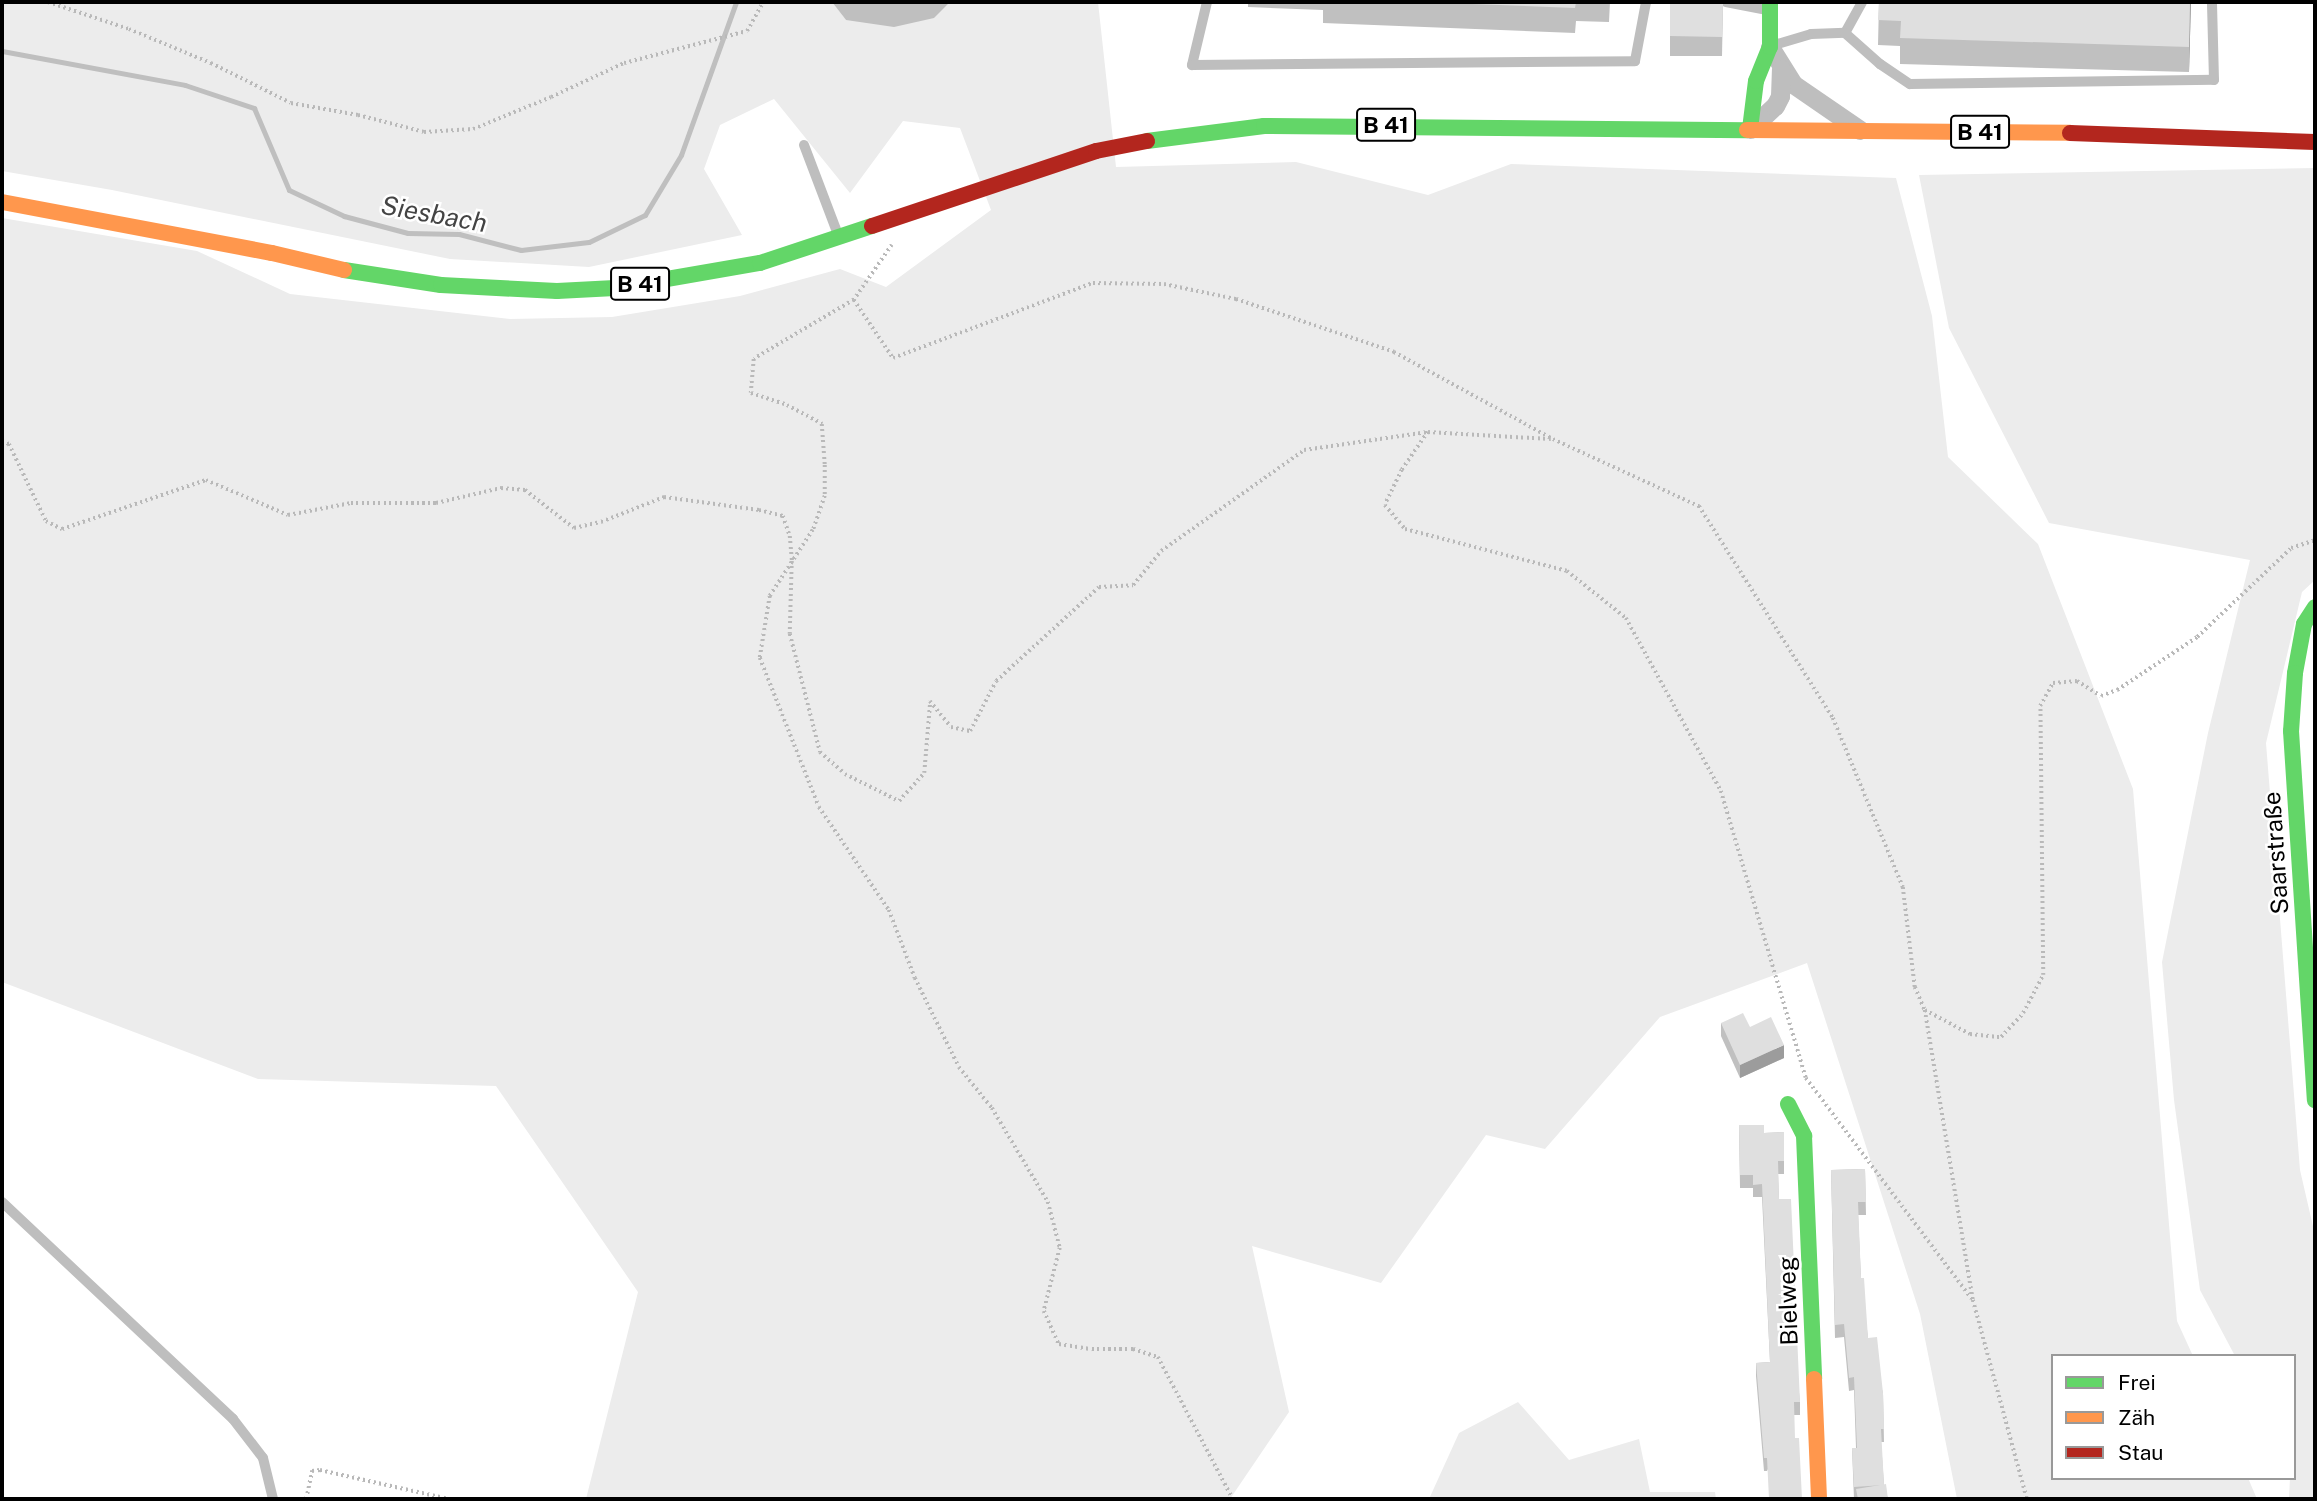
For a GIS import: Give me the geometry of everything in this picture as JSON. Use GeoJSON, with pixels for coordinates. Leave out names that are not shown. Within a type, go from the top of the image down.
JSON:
{"type":"FeatureCollection","features":[{"type":"Feature","properties":{"kind":"main road"},"geometry":{"type":"LineString","coordinates":[[1750,129],[1756,81],[1770,47],[1770,6]]}},
{"type":"Feature","properties":{"kind":"main road","name":"B 41"},"geometry":{"type":"LineString","coordinates":[[2,202],[272,253],[373,277],[503,289],[615,288],[760,263],[1096,151],[1169,136],[1264,126],[1861,130],[2315,142]]}},
{"type":"Feature","properties":{"kind":"main road","name":"Saarstraße"},"geometry":{"type":"LineString","coordinates":[[2315,607],[2304,624],[2295,673],[2291,731],[2315,1100]]}},
{"type":"Feature","properties":{"kind":"main road","name":"Bielweg"},"geometry":{"type":"LineString","coordinates":[[1788,1104],[1804,1136],[1819,1499]]}},
{"type":"Feature","properties":{"kind":"street"},"geometry":{"type":"LineString","coordinates":[[1770,47],[1781,68],[1807,96],[1861,130]]}},
{"type":"Feature","properties":{"kind":"street"},"geometry":{"type":"LineString","coordinates":[[1750,129],[1775,106],[1780,96],[1781,68]]}},
{"type":"Feature","properties":{"kind":"lane"},"geometry":{"type":"LineString","coordinates":[[1207,2],[1192,65],[1635,61],[1646,2]]}},
{"type":"Feature","properties":{"kind":"lane"},"geometry":{"type":"LineString","coordinates":[[1726,2],[1770,6]]}},
{"type":"Feature","properties":{"kind":"lane"},"geometry":{"type":"LineString","coordinates":[[1845,33],[1862,2]]}},
{"type":"Feature","properties":{"kind":"lane"},"geometry":{"type":"LineString","coordinates":[[1770,47],[1811,34],[1845,33],[1880,64],[1910,84],[2214,80],[2212,2]]}},
{"type":"Feature","properties":{"kind":"lane"},"geometry":{"type":"LineString","coordinates":[[804,145],[839,236]]}},
{"type":"Feature","properties":{"kind":"lane"},"geometry":{"type":"LineString","coordinates":[[2,1202],[233,1419],[263,1458],[273,1499]]}},
{"type":"Feature","properties":{"kind":"path"},"geometry":{"type":"LineString","coordinates":[[48,2],[130,29],[211,63],[291,103],[358,115],[424,132],[473,129],[624,63],[747,31],[763,2]]}},
{"type":"Feature","properties":{"kind":"path"},"geometry":{"type":"LineString","coordinates":[[893,243],[854,300],[754,359],[751,393],[786,405],[822,424],[825,496],[813,530],[770,596],[760,658],[819,807],[889,910],[915,978],[959,1067],[992,1108],[1048,1202],[1060,1248],[1044,1311],[1059,1343],[1092,1349],[1133,1349],[1158,1357],[1233,1499]]}},
{"type":"Feature","properties":{"kind":"path"},"geometry":{"type":"LineString","coordinates":[[854,300],[893,358],[1093,283],[1164,284],[1236,299],[1394,352],[1553,439],[1699,506],[1833,718],[1903,887],[1915,987],[1925,1010],[1973,1300],[2027,1499]]}},
{"type":"Feature","properties":{"kind":"path"},"geometry":{"type":"LineString","coordinates":[[2,442],[9,444],[46,521],[62,529],[206,480],[288,515],[351,502],[436,503],[501,488],[525,491],[574,527],[601,522],[664,497],[759,510],[783,516],[790,537],[792,561],[790,634],[820,752],[845,774],[899,801],[924,773],[930,701],[951,727],[970,731],[996,681],[1098,587],[1133,585],[1161,551],[1304,450],[1429,432],[1553,439]]}},
{"type":"Feature","properties":{"kind":"path"},"geometry":{"type":"LineString","coordinates":[[1429,432],[1402,470],[1385,505],[1405,529],[1567,571],[1626,618],[1720,791],[1806,1078],[1973,1300]]}},
{"type":"Feature","properties":{"kind":"path"},"geometry":{"type":"LineString","coordinates":[[1925,1010],[1970,1034],[2001,1037],[2023,1013],[2043,975],[2040,706],[2053,683],[2077,681],[2101,696],[2117,690],[2197,637],[2291,548],[2315,540]]}},
{"type":"Feature","properties":{"kind":"path"},"geometry":{"type":"LineString","coordinates":[[306,1499],[313,1471],[320,1470],[449,1499]]}},
{"type":"Feature","properties":{"kind":"shaded area"},"geometry":{"type":"Polygon","coordinates":[[[2,2],[832,2],[846,20],[933,18],[950,2],[1098,2],[1116,167],[1296,162],[1428,195],[1511,164],[1896,178],[1932,316],[1948,457],[2038,544],[2133,789],[2177,1321],[2192,1354],[2051,1354],[2051,1480],[2249,1480],[2257,1499],[1957,1499],[1920,1314],[1807,963],[1660,1017],[1545,1149],[1486,1135],[1381,1283],[1252,1246],[1289,1412],[1230,1499],[586,1499],[638,1292],[496,1086],[258,1079],[2,982],[2,218],[197,251],[290,294],[510,319],[612,317],[740,296],[840,269],[886,287],[991,210],[960,128],[903,121],[850,193],[774,99],[720,125],[704,169],[742,235],[589,267],[450,259],[112,190],[2,171],[2,2]]]}},
{"type":"Feature","properties":{"kind":"shaded area"},"geometry":{"type":"Polygon","coordinates":[[[832,2],[950,2],[934,18],[894,27],[846,20],[832,2]]]}},
{"type":"Feature","properties":{"kind":"shaded area"},"geometry":{"type":"Polygon","coordinates":[[[2315,168],[2315,580],[2302,592],[2266,743],[2300,1170],[2315,1235],[2315,1499],[2289,1499],[2290,1480],[2296,1480],[2296,1354],[2234,1354],[2200,1290],[2174,1100],[2162,962],[2208,733],[2250,560],[2049,523],[1949,328],[1919,175],[2315,168]]]}},
{"type":"Feature","properties":{"kind":"shaded area"},"geometry":{"type":"Polygon","coordinates":[[[1518,1402],[1569,1460],[1639,1439],[1650,1492],[1715,1492],[1716,1499],[1429,1499],[1459,1433],[1518,1402]]]}},
{"type":"Feature","properties":{"kind":"building"},"geometry":{"type":"Polygon","coordinates":[[[1420,2],[1576,2],[1575,8],[1420,2]]]}},
{"type":"Feature","properties":{"kind":"building"},"geometry":{"type":"Polygon","coordinates":[[[1879,2],[2190,2],[2189,47],[1900,38],[1901,21],[1878,20],[1879,2]]]}},
{"type":"Feature","properties":{"kind":"building"},"geometry":{"type":"Polygon","coordinates":[[[1670,4],[1723,4],[1722,37],[1670,36],[1670,4]]]}},
{"type":"Feature","properties":{"kind":"building"},"geometry":{"type":"Polygon","coordinates":[[[1743,1013],[1750,1027],[1771,1017],[1784,1045],[1740,1065],[1721,1023],[1743,1013]]]}},
{"type":"Feature","properties":{"kind":"building"},"geometry":{"type":"Polygon","coordinates":[[[1739,1125],[1764,1125],[1764,1133],[1784,1132],[1784,1161],[1778,1161],[1779,1199],[1791,1199],[1800,1402],[1794,1402],[1795,1438],[1799,1438],[1802,1499],[1769,1499],[1756,1363],[1770,1362],[1762,1184],[1753,1185],[1753,1175],[1740,1175],[1739,1125]]]}},
{"type":"Feature","properties":{"kind":"building"},"geometry":{"type":"Polygon","coordinates":[[[1865,1169],[1866,1202],[1858,1202],[1861,1278],[1864,1278],[1868,1338],[1877,1337],[1883,1393],[1884,1429],[1881,1429],[1884,1485],[1854,1487],[1852,1448],[1857,1448],[1854,1377],[1849,1378],[1844,1324],[1835,1325],[1831,1170],[1865,1169]]]}},
{"type":"Feature","properties":{"kind":"building"},"geometry":{"type":"Polygon","coordinates":[[[1886,1484],[1888,1499],[1858,1499],[1856,1489],[1886,1484]]]}},
{"type":"Feature","properties":{"kind":"waterway","name":"Siesbach"},"geometry":{"type":"LineString","coordinates":[[2,51],[185,85],[254,108],[289,190],[344,216],[408,233],[459,234],[521,250],[589,242],[645,215],[681,155],[736,2]]}},
{"type":"Feature","properties":{"kind":"traffic: fast"},"geometry":{"type":"LineString","coordinates":[[1750,129],[1756,81],[1770,47],[1770,2]]}},
{"type":"Feature","properties":{"kind":"traffic: fast"},"geometry":{"type":"LineString","coordinates":[[1147,141],[1264,126],[1747,130]]}},
{"type":"Feature","properties":{"kind":"traffic: fast"},"geometry":{"type":"LineString","coordinates":[[344,270],[441,285],[557,291],[615,288],[760,263],[872,226]]}},
{"type":"Feature","properties":{"kind":"traffic: fast"},"geometry":{"type":"LineString","coordinates":[[2315,607],[2304,624],[2295,673],[2291,731],[2315,1100]]}},
{"type":"Feature","properties":{"kind":"traffic: fast"},"geometry":{"type":"LineString","coordinates":[[1788,1104],[1804,1136],[1814,1379]]}},
{"type":"Feature","properties":{"kind":"traffic: slow"},"geometry":{"type":"LineString","coordinates":[[1747,130],[2070,133]]}},
{"type":"Feature","properties":{"kind":"traffic: slow"},"geometry":{"type":"LineString","coordinates":[[2,202],[272,253],[344,270]]}},
{"type":"Feature","properties":{"kind":"traffic: slow"},"geometry":{"type":"LineString","coordinates":[[1814,1379],[1819,1499]]}},
{"type":"Feature","properties":{"kind":"traffic: jam"},"geometry":{"type":"LineString","coordinates":[[2070,133],[2315,142]]}},
{"type":"Feature","properties":{"kind":"traffic: jam"},"geometry":{"type":"LineString","coordinates":[[872,226],[1096,151],[1147,141]]}}]}
